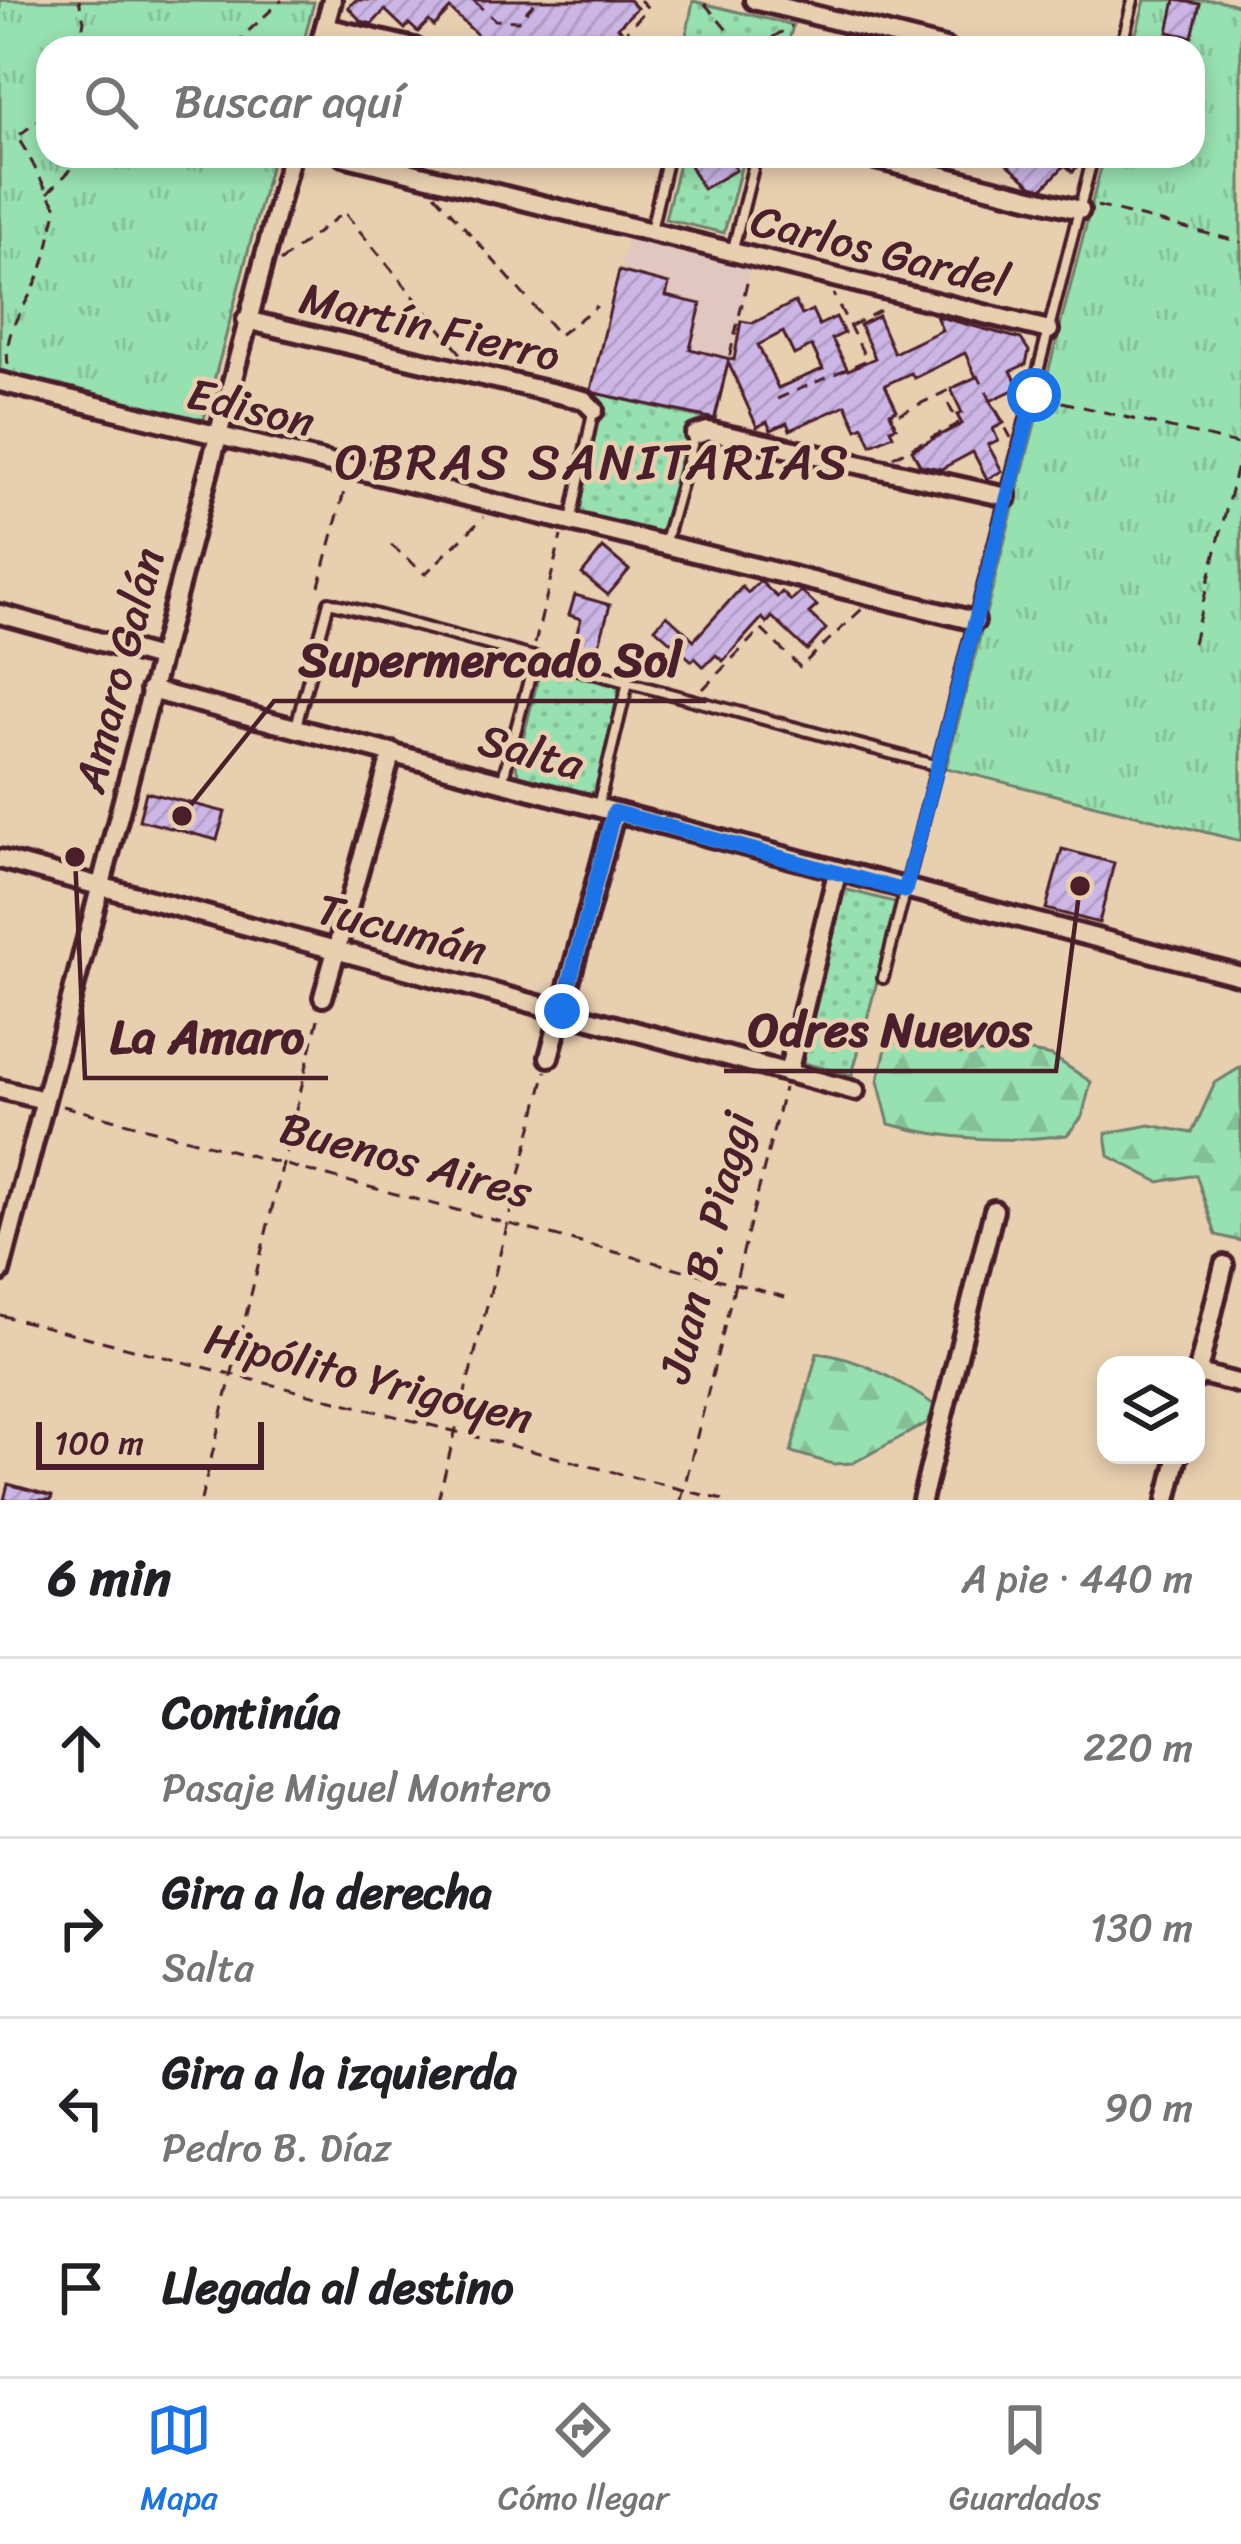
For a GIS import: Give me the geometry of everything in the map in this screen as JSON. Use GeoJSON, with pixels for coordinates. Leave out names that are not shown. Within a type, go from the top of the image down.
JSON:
{"type":"FeatureCollection","features":[{"type":"Feature","properties":{"kind":"street"},"geometry":{"type":"LineString","coordinates":[[322,36],[332,0]]}},
{"type":"Feature","properties":{"kind":"street"},"geometry":{"type":"LineString","coordinates":[[754,0],[895,36]]}},
{"type":"Feature","properties":{"kind":"street"},"geometry":{"type":"LineString","coordinates":[[325,27],[363,36]]}},
{"type":"Feature","properties":{"kind":"street","name":"Amaro Galán"},"geometry":{"type":"LineString","coordinates":[[0,1272],[287,168]]}},
{"type":"Feature","properties":{"kind":"street","name":"Carlos Gardel"},"geometry":{"type":"LineString","coordinates":[[392,168],[1049,330]]}},
{"type":"Feature","properties":{"kind":"street"},"geometry":{"type":"LineString","coordinates":[[915,168],[1081,206]]}},
{"type":"Feature","properties":{"kind":"street","name":"Martín Fierro"},"geometry":{"type":"LineString","coordinates":[[246,320],[584,400],[594,410]]}},
{"type":"Feature","properties":{"kind":"street","name":"Edison"},"geometry":{"type":"LineString","coordinates":[[5,383],[566,528],[663,546],[975,621]]}},
{"type":"Feature","properties":{"kind":"street"},"geometry":{"type":"LineString","coordinates":[[695,435],[709,431],[1006,497]]}},
{"type":"Feature","properties":{"kind":"street"},"geometry":{"type":"LineString","coordinates":[[0,614],[159,658]]}},
{"type":"Feature","properties":{"kind":"street","name":"Salta"},"geometry":{"type":"LineString","coordinates":[[150,690],[1241,976]]}},
{"type":"Feature","properties":{"kind":"street"},"geometry":{"type":"LineString","coordinates":[[323,998],[392,752]]}},
{"type":"Feature","properties":{"kind":"street"},"geometry":{"type":"LineString","coordinates":[[549,1058],[606,810]]}},
{"type":"Feature","properties":{"kind":"street","name":"Tucumán"},"geometry":{"type":"LineString","coordinates":[[0,859],[855,1091]]}},
{"type":"Feature","properties":{"kind":"street","name":"Juan B. Piaggi"},"geometry":{"type":"LineString","coordinates":[[788,1073],[837,873]]}},
{"type":"Feature","properties":{"kind":"street"},"geometry":{"type":"LineString","coordinates":[[0,1089],[44,1100]]}},
{"type":"Feature","properties":{"kind":"street"},"geometry":{"type":"LineString","coordinates":[[922,1500],[994,1210]]}},
{"type":"Feature","properties":{"kind":"street"},"geometry":{"type":"LineString","coordinates":[[1202,1356],[1224,1265]]}},
{"type":"Feature","properties":{"kind":"street"},"geometry":{"type":"LineString","coordinates":[[1205,1377],[1241,1384]]}},
{"type":"Feature","properties":{"kind":"street"},"geometry":{"type":"LineString","coordinates":[[1166,1500],[1176,1464]]}},
{"type":"Feature","properties":{"kind":"lane"},"geometry":{"type":"LineString","coordinates":[[1124,36],[1133,0]]}},
{"type":"Feature","properties":{"kind":"lane"},"geometry":{"type":"LineString","coordinates":[[650,231],[665,168]]}},
{"type":"Feature","properties":{"kind":"lane"},"geometry":{"type":"LineString","coordinates":[[732,251],[753,168]]}},
{"type":"Feature","properties":{"kind":"lane"},"geometry":{"type":"LineString","coordinates":[[883,978],[1091,168]]}},
{"type":"Feature","properties":{"kind":"lane"},"geometry":{"type":"LineString","coordinates":[[566,528],[594,410]]}},
{"type":"Feature","properties":{"kind":"lane"},"geometry":{"type":"LineString","coordinates":[[663,546],[695,435]]}},
{"type":"Feature","properties":{"kind":"lane"},"geometry":{"type":"LineString","coordinates":[[296,726],[329,602],[938,766]]}},
{"type":"Feature","properties":{"kind":"lane"},"geometry":{"type":"LineString","coordinates":[[502,782],[535,657]]}},
{"type":"Feature","properties":{"kind":"lane"},"geometry":{"type":"LineString","coordinates":[[606,810],[628,682]]}},
{"type":"Feature","properties":{"kind":"path"},"geometry":{"type":"LineString","coordinates":[[79,0],[84,21],[81,36]]}},
{"type":"Feature","properties":{"kind":"path"},"geometry":{"type":"LineString","coordinates":[[243,36],[282,0]]}},
{"type":"Feature","properties":{"kind":"path"},"geometry":{"type":"LineString","coordinates":[[474,1],[495,20],[518,21],[537,0]]}},
{"type":"Feature","properties":{"kind":"path"},"geometry":{"type":"LineString","coordinates":[[622,36],[648,8],[640,0]]}},
{"type":"Feature","properties":{"kind":"path"},"geometry":{"type":"LineString","coordinates":[[705,4],[732,36]]}},
{"type":"Feature","properties":{"kind":"path"},"geometry":{"type":"LineString","coordinates":[[767,36],[794,12]]}},
{"type":"Feature","properties":{"kind":"path"},"geometry":{"type":"LineString","coordinates":[[36,122],[17,137],[36,165]]}},
{"type":"Feature","properties":{"kind":"path"},"geometry":{"type":"LineString","coordinates":[[5,383],[13,320],[39,276],[57,207],[38,168]]}},
{"type":"Feature","properties":{"kind":"path"},"geometry":{"type":"LineString","coordinates":[[48,194],[73,168]]}},
{"type":"Feature","properties":{"kind":"path"},"geometry":{"type":"LineString","coordinates":[[430,188],[559,335],[597,306]]}},
{"type":"Feature","properties":{"kind":"path"},"geometry":{"type":"LineString","coordinates":[[1081,206],[1241,242]]}},
{"type":"Feature","properties":{"kind":"path"},"geometry":{"type":"LineString","coordinates":[[274,267],[344,212],[467,361]]}},
{"type":"Feature","properties":{"kind":"path"},"geometry":{"type":"LineString","coordinates":[[715,421],[751,267]]}},
{"type":"Feature","properties":{"kind":"path"},"geometry":{"type":"LineString","coordinates":[[777,399],[867,360],[830,287]]}},
{"type":"Feature","properties":{"kind":"path"},"geometry":{"type":"LineString","coordinates":[[850,327],[893,304]]}},
{"type":"Feature","properties":{"kind":"path"},"geometry":{"type":"LineString","coordinates":[[898,413],[978,376],[1011,439]]}},
{"type":"Feature","properties":{"kind":"path"},"geometry":{"type":"LineString","coordinates":[[886,460],[958,424],[943,392]]}},
{"type":"Feature","properties":{"kind":"path"},"geometry":{"type":"LineString","coordinates":[[1034,395],[1241,447],[1193,643]]}},
{"type":"Feature","properties":{"kind":"path"},"geometry":{"type":"LineString","coordinates":[[319,586],[346,482]]}},
{"type":"Feature","properties":{"kind":"path"},"geometry":{"type":"LineString","coordinates":[[391,545],[425,574],[485,516]]}},
{"type":"Feature","properties":{"kind":"path"},"geometry":{"type":"LineString","coordinates":[[535,646],[566,528]]}},
{"type":"Feature","properties":{"kind":"path"},"geometry":{"type":"LineString","coordinates":[[701,691],[761,629],[800,668],[864,607]]}},
{"type":"Feature","properties":{"kind":"path"},"geometry":{"type":"LineString","coordinates":[[200,1500],[323,998]]}},
{"type":"Feature","properties":{"kind":"path"},"geometry":{"type":"LineString","coordinates":[[438,1500],[549,1058]]}},
{"type":"Feature","properties":{"kind":"path","name":"Juan B. Piaggi"},"geometry":{"type":"LineString","coordinates":[[681,1500],[788,1073]]}},
{"type":"Feature","properties":{"kind":"path","name":"Buenos Aires"},"geometry":{"type":"LineString","coordinates":[[44,1100],[793,1299]]}},
{"type":"Feature","properties":{"kind":"path","name":"Hipólito Yrigoyen"},"geometry":{"type":"LineString","coordinates":[[0,1315],[723,1500]]}},
{"type":"Feature","properties":{"kind":"shaded area"},"geometry":{"type":"Polygon","coordinates":[[[627,238],[751,267],[715,421],[591,392],[627,238]]]}},
{"type":"Feature","properties":{"kind":"green space"},"geometry":{"type":"Polygon","coordinates":[[[0,0],[314,2],[305,36],[36,36],[36,168],[270,168],[203,423],[0,371],[0,0]]]}},
{"type":"Feature","properties":{"kind":"green space"},"geometry":{"type":"Polygon","coordinates":[[[1145,0],[1218,0],[1241,6],[1241,841],[946,768],[1101,168],[1205,168],[1205,36],[1135,36],[1145,0]]]}},
{"type":"Feature","properties":{"kind":"green space"},"geometry":{"type":"Polygon","coordinates":[[[693,1],[793,25],[790,36],[686,36],[693,1]]]}},
{"type":"Feature","properties":{"kind":"green space"},"geometry":{"type":"Polygon","coordinates":[[[678,168],[741,168],[724,233],[665,219],[678,168]]]}},
{"type":"Feature","properties":{"kind":"green space"},"geometry":{"type":"Polygon","coordinates":[[[591,392],[715,421],[688,431],[661,532],[654,536],[586,519],[579,511],[601,408],[591,392]]]}},
{"type":"Feature","properties":{"kind":"green space"},"geometry":{"type":"Polygon","coordinates":[[[547,668],[614,683],[622,695],[597,789],[588,795],[519,775],[516,767],[539,675],[547,668]]]}},
{"type":"Feature","properties":{"kind":"green space"},"geometry":{"type":"Polygon","coordinates":[[[844,889],[898,903],[852,1075],[799,1062],[844,889]]]}},
{"type":"Feature","properties":{"kind":"green space"},"geometry":{"type":"Polygon","coordinates":[[[888,1041],[961,1054],[1026,1051],[1052,1056],[1091,1082],[1082,1117],[1067,1135],[1022,1139],[956,1137],[889,1124],[878,1081],[888,1041]]]}},
{"type":"Feature","properties":{"kind":"green space"},"geometry":{"type":"Polygon","coordinates":[[[1241,1067],[1241,1241],[1216,1235],[1196,1175],[1159,1182],[1109,1156],[1106,1133],[1150,1125],[1192,1133],[1215,1083],[1241,1067]]]}},
{"type":"Feature","properties":{"kind":"green space"},"geometry":{"type":"Polygon","coordinates":[[[817,1353],[864,1365],[922,1397],[936,1406],[927,1423],[853,1463],[833,1464],[791,1452],[817,1353]]]}},
{"type":"Feature","properties":{"kind":"building"},"geometry":{"type":"Polygon","coordinates":[[[356,0],[629,0],[637,8],[618,27],[627,36],[478,36],[450,9],[434,26],[429,21],[418,32],[409,24],[405,29],[385,10],[372,24],[361,21],[348,7],[356,0]]]}},
{"type":"Feature","properties":{"kind":"building"},"geometry":{"type":"Polygon","coordinates":[[[1175,0],[1200,4],[1192,36],[1168,32],[1175,0]]]}},
{"type":"Feature","properties":{"kind":"building"},"geometry":{"type":"Polygon","coordinates":[[[692,168],[735,168],[736,170],[703,189],[692,168]]]}},
{"type":"Feature","properties":{"kind":"building"},"geometry":{"type":"Polygon","coordinates":[[[1012,168],[1062,168],[1043,188],[1012,168]]]}},
{"type":"Feature","properties":{"kind":"building"},"geometry":{"type":"Polygon","coordinates":[[[619,271],[669,284],[666,296],[701,304],[690,349],[734,360],[741,321],[753,323],[795,302],[802,315],[812,310],[819,325],[836,317],[844,333],[832,339],[848,370],[875,358],[860,325],[878,316],[894,353],[942,330],[936,316],[1021,339],[1029,351],[1026,364],[1011,371],[1019,387],[990,401],[1004,423],[993,429],[998,440],[988,445],[1002,471],[987,479],[973,452],[941,469],[920,465],[912,450],[962,424],[951,389],[976,377],[965,353],[914,378],[911,373],[885,385],[897,410],[890,413],[896,427],[890,429],[893,435],[871,445],[846,405],[790,430],[787,423],[771,430],[767,422],[757,427],[728,362],[715,419],[591,390],[619,271]],[[783,332],[758,345],[778,388],[823,369],[812,346],[794,355],[783,332]]]}},
{"type":"Feature","properties":{"kind":"building"},"geometry":{"type":"Polygon","coordinates":[[[603,548],[629,570],[608,595],[582,574],[603,548]]]}},
{"type":"Feature","properties":{"kind":"building"},"geometry":{"type":"Polygon","coordinates":[[[760,581],[777,597],[782,592],[791,601],[801,591],[817,606],[809,613],[826,629],[807,650],[772,617],[767,623],[762,618],[723,661],[716,655],[704,667],[655,628],[667,615],[694,640],[742,587],[748,593],[760,581]]]}},
{"type":"Feature","properties":{"kind":"building"},"geometry":{"type":"Polygon","coordinates":[[[575,595],[610,605],[597,652],[573,645],[581,619],[569,615],[575,595]]]}},
{"type":"Feature","properties":{"kind":"building"},"geometry":{"type":"Polygon","coordinates":[[[146,792],[225,812],[217,840],[139,820],[146,792]]]}},
{"type":"Feature","properties":{"kind":"building"},"geometry":{"type":"Polygon","coordinates":[[[1062,849],[1114,863],[1099,923],[1046,909],[1062,849]]]}},
{"type":"Feature","properties":{"kind":"building"},"geometry":{"type":"Polygon","coordinates":[[[8,1484],[52,1496],[51,1500],[4,1500],[8,1484]]]}},
{"type":"Feature","properties":{"kind":"place","name":"Supermercado Sol"},"geometry":{"type":"Point","coordinates":[182,816]}},
{"type":"Feature","properties":{"kind":"place","name":"La Amaro"},"geometry":{"type":"Point","coordinates":[75,857]}},
{"type":"Feature","properties":{"kind":"place","name":"Odres Nuevos"},"geometry":{"type":"Point","coordinates":[1080,886]}},
{"type":"Feature","properties":{"kind":"district","name":"OBRAS SANITARIAS"},"geometry":{"type":"Point","coordinates":[593,462]}},
{"type":"Feature","properties":{"kind":"route"},"geometry":{"type":"LineString","coordinates":[[562,1011],[614,812],[905,891],[1034,395]]}}]}
